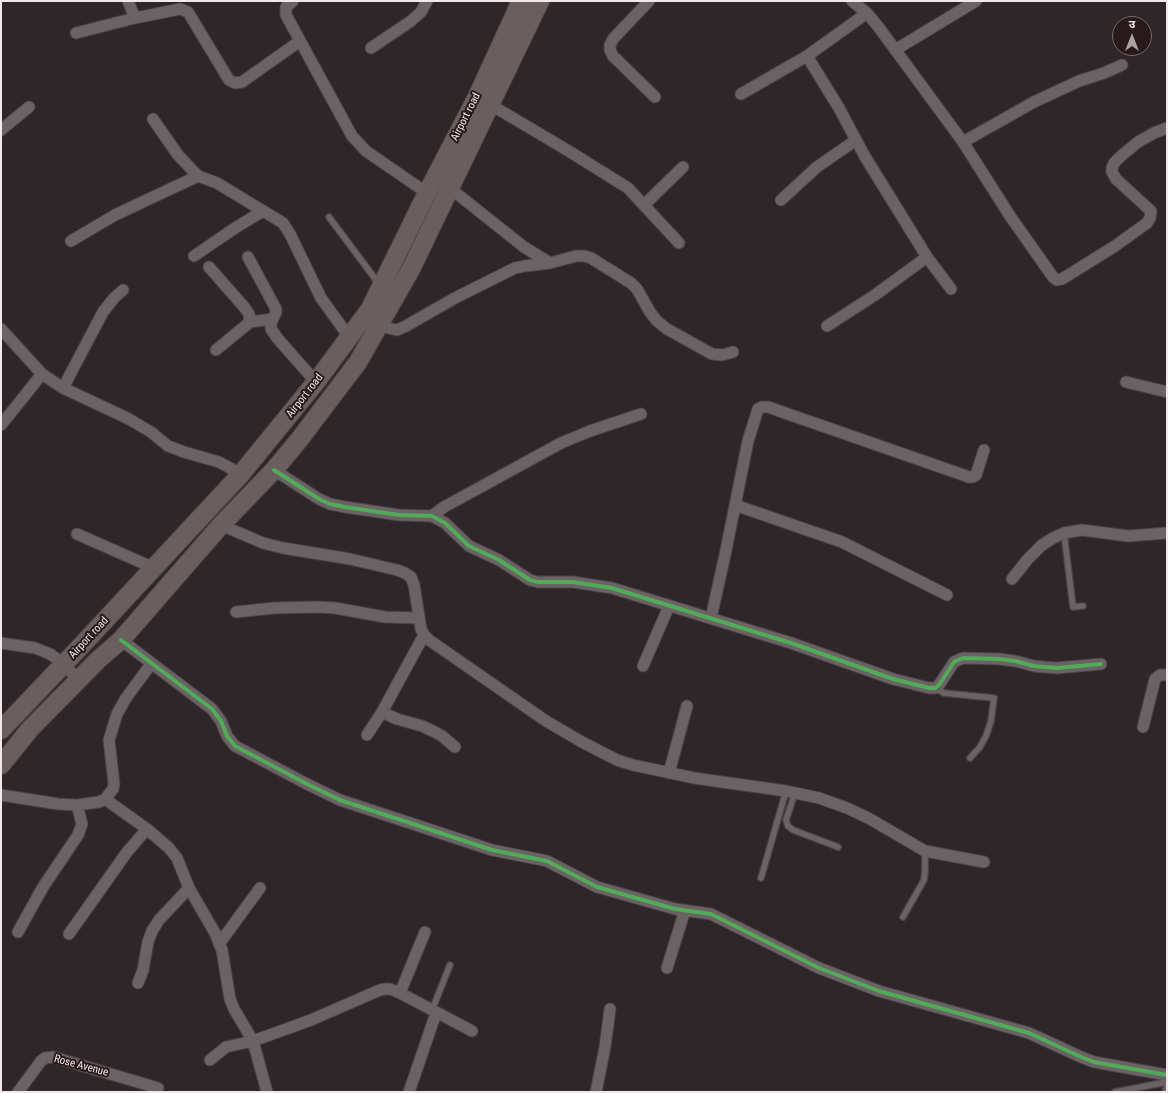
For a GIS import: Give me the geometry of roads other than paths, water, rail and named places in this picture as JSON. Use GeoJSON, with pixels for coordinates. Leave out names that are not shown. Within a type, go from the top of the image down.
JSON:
{"type":"FeatureCollection","features":[{"type":"Feature","properties":{"kind":"main road","name":"Airport road"},"geometry":{"type":"LineString","coordinates":[[1,730],[241,474],[316,382],[370,309],[427,193],[484,100],[521,1]]}},
{"type":"Feature","properties":{"kind":"main road"},"geometry":{"type":"LineString","coordinates":[[1,764],[30,729],[98,659],[121,640],[221,525],[274,470],[299,440],[358,362],[411,270],[451,189],[484,100],[540,1]]}},
{"type":"Feature","properties":{"kind":"street"},"geometry":{"type":"LineString","coordinates":[[128,1],[135,18]]}},
{"type":"Feature","properties":{"kind":"street"},"geometry":{"type":"LineString","coordinates":[[371,48],[411,21],[421,12],[427,1]]}},
{"type":"Feature","properties":{"kind":"street"},"geometry":{"type":"LineString","coordinates":[[649,1],[613,38],[610,45],[610,50],[613,56],[655,97]]}},
{"type":"Feature","properties":{"kind":"street"},"geometry":{"type":"LineString","coordinates":[[852,1],[867,13],[963,142],[1010,216],[1053,277],[1057,280],[1062,279],[1115,246],[1147,222],[1150,218],[1151,211],[1116,179],[1112,172],[1112,168],[1114,163],[1138,142],[1167,128]]}},
{"type":"Feature","properties":{"kind":"street"},"geometry":{"type":"LineString","coordinates":[[895,50],[976,1]]}},
{"type":"Feature","properties":{"kind":"street"},"geometry":{"type":"LineString","coordinates":[[288,3],[286,15],[343,121],[359,144],[366,152],[427,193]]}},
{"type":"Feature","properties":{"kind":"street"},"geometry":{"type":"LineString","coordinates":[[76,33],[135,18],[180,9],[188,12],[229,80],[235,83],[242,82],[300,41]]}},
{"type":"Feature","properties":{"kind":"street"},"geometry":{"type":"LineString","coordinates":[[740,94],[808,56],[867,13]]}},
{"type":"Feature","properties":{"kind":"street"},"geometry":{"type":"LineString","coordinates":[[808,56],[856,140],[927,257],[952,289]]}},
{"type":"Feature","properties":{"kind":"street"},"geometry":{"type":"LineString","coordinates":[[963,142],[1040,99],[1078,81],[1104,74],[1122,64]]}},
{"type":"Feature","properties":{"kind":"street"},"geometry":{"type":"LineString","coordinates":[[484,100],[628,188],[679,244]]}},
{"type":"Feature","properties":{"kind":"street"},"geometry":{"type":"LineString","coordinates":[[1,130],[29,107]]}},
{"type":"Feature","properties":{"kind":"street"},"geometry":{"type":"LineString","coordinates":[[153,119],[178,155],[198,176],[218,183],[279,220],[285,226],[321,298],[348,337]]}},
{"type":"Feature","properties":{"kind":"street"},"geometry":{"type":"LineString","coordinates":[[781,200],[817,167],[856,140]]}},
{"type":"Feature","properties":{"kind":"street"},"geometry":{"type":"LineString","coordinates":[[644,205],[683,167]]}},
{"type":"Feature","properties":{"kind":"street"},"geometry":{"type":"LineString","coordinates":[[71,241],[115,215],[198,176]]}},
{"type":"Feature","properties":{"kind":"street"},"geometry":{"type":"LineString","coordinates":[[451,189],[514,239],[550,263]]}},
{"type":"Feature","properties":{"kind":"street"},"geometry":{"type":"LineString","coordinates":[[194,256],[263,211]]}},
{"type":"Feature","properties":{"kind":"street"},"geometry":{"type":"LineString","coordinates":[[379,326],[397,330],[455,298],[515,268],[550,263],[576,256],[584,256],[591,258],[631,283],[637,289],[657,321],[667,329],[712,354],[722,355],[733,352]]}},
{"type":"Feature","properties":{"kind":"street"},"geometry":{"type":"LineString","coordinates":[[248,257],[276,308],[276,312],[271,323],[271,329],[316,382]]}},
{"type":"Feature","properties":{"kind":"street"},"geometry":{"type":"LineString","coordinates":[[827,326],[888,287],[927,257]]}},
{"type":"Feature","properties":{"kind":"street"},"geometry":{"type":"LineString","coordinates":[[209,267],[245,308],[249,314],[250,322]]}},
{"type":"Feature","properties":{"kind":"street"},"geometry":{"type":"LineString","coordinates":[[63,388],[103,312],[114,298],[123,290]]}},
{"type":"Feature","properties":{"kind":"street"},"geometry":{"type":"LineString","coordinates":[[216,350],[250,322],[273,319]]}},
{"type":"Feature","properties":{"kind":"street"},"geometry":{"type":"LineString","coordinates":[[1,330],[42,374],[63,388],[127,418],[151,432],[168,446],[219,462],[241,474]]}},
{"type":"Feature","properties":{"kind":"street"},"geometry":{"type":"LineString","coordinates":[[1,425],[42,374]]}},
{"type":"Feature","properties":{"kind":"street"},"geometry":{"type":"LineString","coordinates":[[1126,382],[1167,392]]}},
{"type":"Feature","properties":{"kind":"street"},"geometry":{"type":"LineString","coordinates":[[711,618],[748,441],[758,409],[762,406],[969,477],[976,475],[984,450]]}},
{"type":"Feature","properties":{"kind":"street"},"geometry":{"type":"LineString","coordinates":[[432,516],[561,443],[590,431],[641,414]]}},
{"type":"Feature","properties":{"kind":"street"},"geometry":{"type":"LineString","coordinates":[[274,470],[319,499],[330,504],[399,515],[432,516],[445,523],[469,546],[499,560],[530,580],[538,582],[573,582],[612,588],[791,643],[893,679],[929,688],[936,688],[954,662],[963,658],[999,659],[1034,666],[1057,668],[1101,664]]}},
{"type":"Feature","properties":{"kind":"street"},"geometry":{"type":"LineString","coordinates":[[735,504],[842,542],[947,595]]}},
{"type":"Feature","properties":{"kind":"street"},"geometry":{"type":"LineString","coordinates":[[221,525],[263,543],[350,560],[405,573],[411,577],[414,585],[418,618],[424,635],[429,640],[546,721],[617,760],[632,765],[694,778],[790,792],[819,798],[847,808],[870,819],[925,851],[984,862]]}},
{"type":"Feature","properties":{"kind":"street"},"geometry":{"type":"LineString","coordinates":[[1012,579],[1042,544],[1064,533],[1082,530],[1128,536],[1167,533]]}},
{"type":"Feature","properties":{"kind":"street"},"geometry":{"type":"LineString","coordinates":[[77,534],[154,568]]}},
{"type":"Feature","properties":{"kind":"street"},"geometry":{"type":"LineString","coordinates":[[643,666],[669,606]]}},
{"type":"Feature","properties":{"kind":"street"},"geometry":{"type":"LineString","coordinates":[[236,612],[274,608],[322,607],[385,617],[418,618]]}},
{"type":"Feature","properties":{"kind":"street"},"geometry":{"type":"LineString","coordinates":[[367,735],[382,712],[424,635]]}},
{"type":"Feature","properties":{"kind":"street"},"geometry":{"type":"LineString","coordinates":[[121,640],[150,664],[212,709],[221,721],[227,736],[235,746],[340,800],[492,850],[547,861],[597,887],[685,910],[711,914],[819,968],[879,991],[1029,1033],[1094,1062],[1167,1075]]}},
{"type":"Feature","properties":{"kind":"street"},"geometry":{"type":"LineString","coordinates":[[1,643],[35,648],[50,654],[64,664],[78,680]]}},
{"type":"Feature","properties":{"kind":"street"},"geometry":{"type":"LineString","coordinates":[[1,795],[58,804],[77,805],[98,802],[105,799],[114,784],[109,740],[117,714],[126,698],[150,664]]}},
{"type":"Feature","properties":{"kind":"street"},"geometry":{"type":"LineString","coordinates":[[1142,727],[1155,679],[1160,675],[1167,675]]}},
{"type":"Feature","properties":{"kind":"street"},"geometry":{"type":"LineString","coordinates":[[669,773],[686,706]]}},
{"type":"Feature","properties":{"kind":"street"},"geometry":{"type":"LineString","coordinates":[[382,712],[397,719],[422,726],[433,731],[442,736],[455,747]]}},
{"type":"Feature","properties":{"kind":"street"},"geometry":{"type":"LineString","coordinates":[[105,799],[147,829],[169,848],[176,858],[189,888],[204,913],[222,950],[231,1004],[253,1041],[267,1092]]}},
{"type":"Feature","properties":{"kind":"street"},"geometry":{"type":"LineString","coordinates":[[18,932],[43,886],[78,836],[82,824],[77,805]]}},
{"type":"Feature","properties":{"kind":"street"},"geometry":{"type":"LineString","coordinates":[[69,934],[128,852],[147,829]]}},
{"type":"Feature","properties":{"kind":"street"},"geometry":{"type":"LineString","coordinates":[[138,983],[143,970],[148,942],[152,931],[159,920],[189,888]]}},
{"type":"Feature","properties":{"kind":"street"},"geometry":{"type":"LineString","coordinates":[[219,944],[260,888]]}},
{"type":"Feature","properties":{"kind":"street"},"geometry":{"type":"LineString","coordinates":[[667,968],[685,910]]}},
{"type":"Feature","properties":{"kind":"street"},"geometry":{"type":"LineString","coordinates":[[400,993],[425,932]]}},
{"type":"Feature","properties":{"kind":"street"},"geometry":{"type":"LineString","coordinates":[[210,1060],[226,1047],[253,1041],[311,1020],[380,990],[390,989],[400,993],[472,1031]]}},
{"type":"Feature","properties":{"kind":"street"},"geometry":{"type":"LineString","coordinates":[[596,1092],[605,1047],[610,1009]]}},
{"type":"Feature","properties":{"kind":"street"},"geometry":{"type":"LineString","coordinates":[[409,1092],[434,1012]]}},
{"type":"Feature","properties":{"kind":"street","name":"Rose Avenue"},"geometry":{"type":"LineString","coordinates":[[18,1092],[41,1061],[45,1058],[53,1057],[158,1088]]}},
{"type":"Feature","properties":{"kind":"lane"},"geometry":{"type":"LineString","coordinates":[[329,216],[381,287]]}},
{"type":"Feature","properties":{"kind":"lane"},"geometry":{"type":"LineString","coordinates":[[1064,533],[1073,607],[1083,606]]}},
{"type":"Feature","properties":{"kind":"lane"},"geometry":{"type":"LineString","coordinates":[[936,688],[944,693],[994,698],[991,721],[986,736],[980,747],[970,758]]}},
{"type":"Feature","properties":{"kind":"lane"},"geometry":{"type":"LineString","coordinates":[[790,792],[786,820],[788,826],[793,830],[838,847]]}},
{"type":"Feature","properties":{"kind":"lane"},"geometry":{"type":"LineString","coordinates":[[761,878],[790,792]]}},
{"type":"Feature","properties":{"kind":"lane"},"geometry":{"type":"LineString","coordinates":[[903,917],[924,880],[926,870],[925,851]]}},
{"type":"Feature","properties":{"kind":"lane"},"geometry":{"type":"LineString","coordinates":[[434,1012],[450,965]]}},
{"type":"Feature","properties":{"kind":"lane"},"geometry":{"type":"LineString","coordinates":[[1115,1092],[1167,1083],[1165,1092]]}}]}
